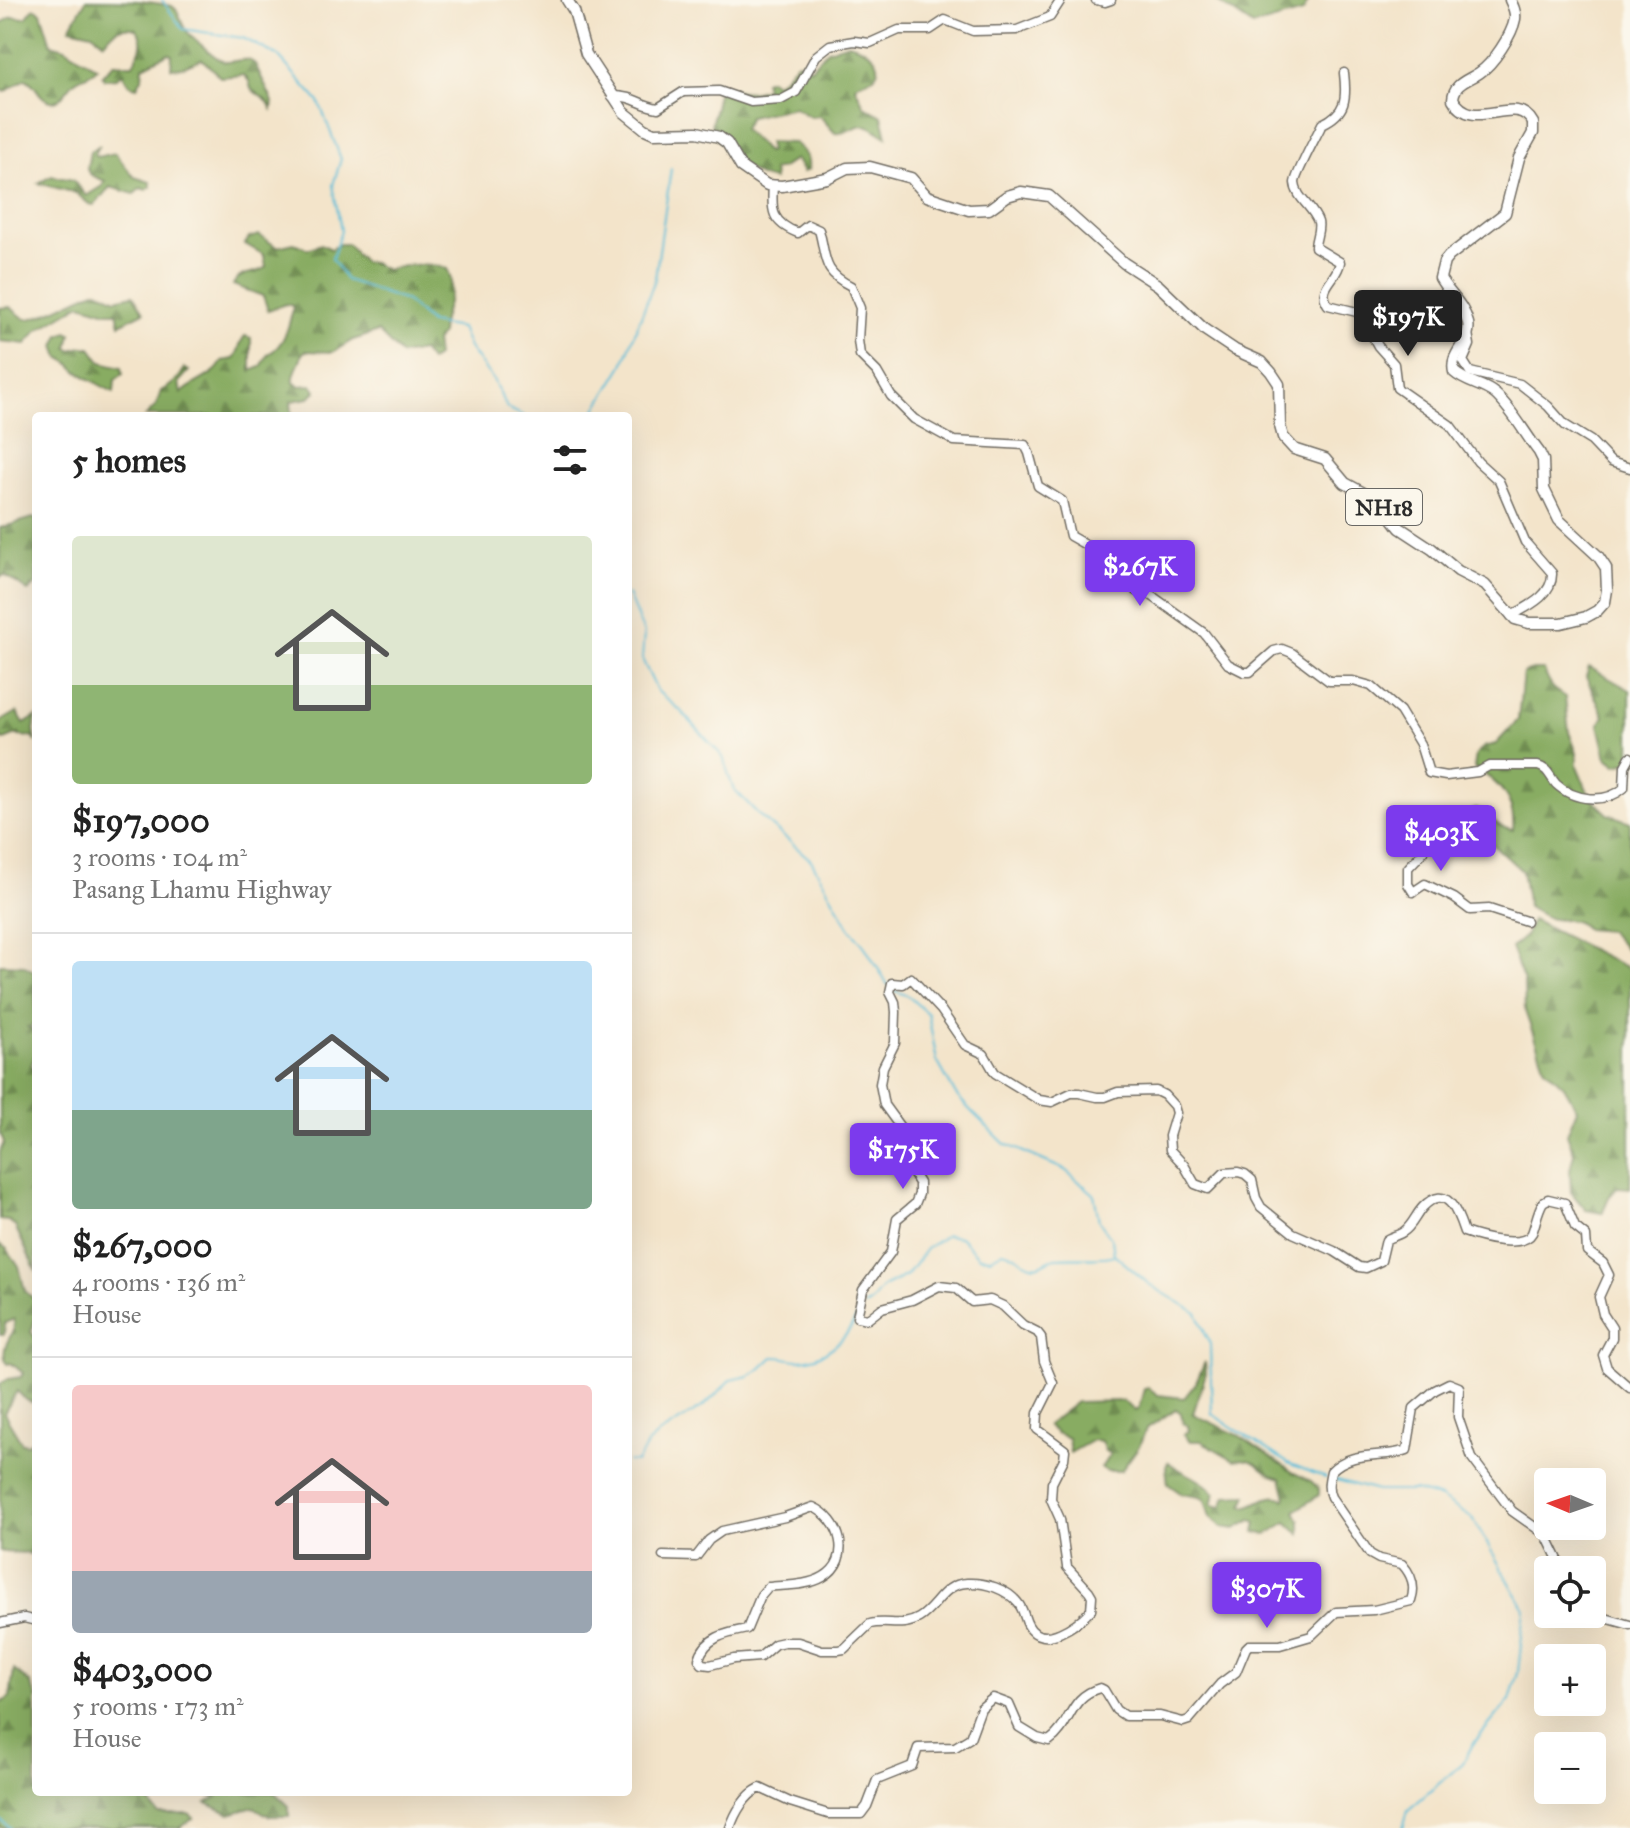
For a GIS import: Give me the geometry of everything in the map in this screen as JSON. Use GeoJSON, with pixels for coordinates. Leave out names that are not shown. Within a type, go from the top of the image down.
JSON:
{"type":"FeatureCollection","features":[{"type":"Feature","properties":{"kind":"main road"},"geometry":{"type":"LineString","coordinates":[[567,0],[574,11],[586,54],[624,112],[654,133],[697,132],[719,137],[727,143],[741,167],[762,183],[773,186]]}},
{"type":"Feature","properties":{"kind":"main road"},"geometry":{"type":"LineString","coordinates":[[1510,0],[1515,19],[1506,37],[1488,64],[1457,86],[1453,93],[1455,103],[1474,115],[1518,110],[1528,114],[1533,123],[1533,133],[1519,158],[1505,213],[1449,256],[1440,270],[1443,285],[1456,300],[1468,323],[1468,333],[1453,361],[1454,372],[1497,396],[1539,452],[1543,460],[1544,489],[1559,520],[1598,556],[1606,568],[1607,590],[1605,602],[1586,617],[1561,623],[1535,624],[1522,623],[1511,616]]}},
{"type":"Feature","properties":{"kind":"main road","name":"NH18"},"geometry":{"type":"LineString","coordinates":[[773,186],[827,178],[847,168],[870,167],[911,178],[927,196],[969,210],[989,209],[1014,193],[1034,192],[1049,196],[1124,263],[1158,285],[1205,330],[1235,350],[1262,362],[1279,384],[1280,426],[1287,443],[1294,449],[1325,459],[1345,483],[1380,502],[1400,528],[1458,571],[1485,585],[1511,616]]}},
{"type":"Feature","properties":{"kind":"street"},"geometry":{"type":"LineString","coordinates":[[611,96],[633,97],[644,105],[658,108],[683,92],[719,91],[751,102],[781,100],[796,92],[816,56],[830,45],[854,41],[870,43],[899,30],[930,30],[945,20],[973,31],[1017,30],[1050,17],[1061,0]]}},
{"type":"Feature","properties":{"kind":"street"},"geometry":{"type":"LineString","coordinates":[[1096,0],[1111,0]]}},
{"type":"Feature","properties":{"kind":"street"},"geometry":{"type":"LineString","coordinates":[[1344,73],[1342,109],[1333,119],[1322,124],[1296,177],[1298,194],[1319,225],[1315,247],[1340,262],[1338,273],[1324,288],[1324,298],[1328,305],[1357,312],[1362,317],[1378,346],[1394,364],[1396,384],[1401,392],[1450,425],[1478,462],[1499,481],[1525,542],[1552,573],[1552,584],[1543,596],[1511,616]]}},
{"type":"Feature","properties":{"kind":"street"},"geometry":{"type":"LineString","coordinates":[[773,186],[772,209],[776,219],[798,233],[808,225],[819,230],[824,261],[832,275],[851,286],[860,308],[860,355],[877,372],[900,405],[914,419],[954,441],[1025,445],[1038,486],[1062,501],[1070,536],[1105,556],[1137,591],[1148,593],[1204,633],[1228,664],[1250,672],[1274,651],[1282,649],[1329,681],[1353,681],[1371,686],[1400,711],[1420,744],[1429,773],[1437,775],[1478,772],[1489,766],[1538,766],[1544,767],[1561,787],[1579,796],[1599,799],[1615,795],[1624,788],[1625,766],[1630,757]]}},
{"type":"Feature","properties":{"kind":"street"},"geometry":{"type":"LineString","coordinates":[[1468,333],[1470,345],[1463,361],[1470,372],[1520,384],[1548,406],[1565,425],[1591,441],[1611,462],[1630,468]]}},
{"type":"Feature","properties":{"kind":"street"},"geometry":{"type":"LineString","coordinates":[[1397,815],[1413,828],[1425,845],[1424,851],[1408,868],[1408,884],[1413,892],[1425,884],[1470,910],[1485,908],[1526,921]]}},
{"type":"Feature","properties":{"kind":"street"},"geometry":{"type":"LineString","coordinates":[[663,1556],[696,1557],[709,1540],[722,1531],[785,1517],[813,1507],[826,1512],[838,1529],[841,1547],[833,1570],[815,1581],[768,1587],[761,1595],[747,1629],[721,1634],[701,1651],[699,1659],[702,1664],[749,1660],[784,1642],[798,1642],[822,1650],[844,1649],[870,1624],[906,1624],[933,1607],[945,1590],[969,1583],[996,1587],[1007,1594],[1017,1601],[1028,1625],[1044,1635],[1058,1635],[1091,1610],[1092,1596],[1067,1567],[1060,1519],[1051,1499],[1052,1483],[1065,1450],[1037,1429],[1038,1413],[1053,1383],[1044,1361],[1041,1337],[1003,1306],[990,1300],[972,1302],[963,1292],[947,1285],[912,1300],[882,1308],[868,1319],[857,1317],[863,1290],[891,1252],[898,1218],[915,1204],[919,1194],[919,1183],[909,1167],[908,1138],[884,1105],[880,1084],[883,1067],[895,1043],[896,1012],[890,992],[892,983],[903,984],[911,978],[941,1010],[965,1045],[984,1054],[995,1073],[1039,1100],[1052,1102],[1071,1093],[1097,1097],[1118,1092],[1156,1091],[1164,1095],[1176,1113],[1169,1136],[1170,1150],[1195,1184],[1208,1189],[1224,1173],[1245,1174],[1252,1180],[1256,1198],[1268,1215],[1306,1241],[1334,1251],[1359,1267],[1366,1268],[1381,1261],[1386,1240],[1403,1232],[1424,1205],[1436,1199],[1451,1202],[1464,1232],[1502,1241],[1527,1238],[1543,1202],[1548,1199],[1565,1203],[1575,1227],[1586,1236],[1587,1251],[1609,1275],[1599,1297],[1599,1304],[1612,1328],[1612,1338],[1603,1355],[1607,1368],[1630,1388]]}},
{"type":"Feature","properties":{"kind":"street"},"geometry":{"type":"LineString","coordinates":[[730,1828],[739,1808],[760,1788],[828,1814],[861,1814],[877,1780],[912,1766],[918,1748],[955,1747],[970,1738],[981,1708],[993,1698],[1009,1704],[1023,1731],[1049,1741],[1060,1730],[1080,1697],[1100,1688],[1116,1710],[1125,1716],[1189,1720],[1220,1684],[1236,1672],[1249,1645],[1280,1645],[1311,1636],[1336,1612],[1374,1610],[1411,1601],[1411,1576],[1402,1564],[1370,1554],[1331,1497],[1329,1479],[1331,1471],[1346,1461],[1375,1453],[1407,1450],[1414,1408],[1435,1390],[1449,1383],[1459,1387],[1458,1417],[1472,1458],[1512,1511],[1546,1535],[1556,1556]]}},
{"type":"Feature","properties":{"kind":"street"},"geometry":{"type":"LineString","coordinates":[[0,1623],[24,1618],[32,1620]]}},
{"type":"Feature","properties":{"kind":"street"},"geometry":{"type":"LineString","coordinates":[[1606,1619],[1630,1625]]}},
{"type":"Feature","properties":{"kind":"green space"},"geometry":{"type":"Polygon","coordinates":[[[86,0],[141,1],[172,6],[186,30],[217,57],[225,62],[249,60],[255,64],[273,102],[272,109],[251,89],[244,75],[220,77],[202,59],[171,68],[172,55],[169,53],[143,66],[137,87],[130,85],[122,73],[117,78],[104,79],[102,75],[113,64],[133,64],[140,51],[141,38],[136,29],[121,28],[104,42],[92,33],[70,28],[86,0]]]}},
{"type":"Feature","properties":{"kind":"green space"},"geometry":{"type":"Polygon","coordinates":[[[1215,0],[1309,0],[1303,12],[1253,26],[1215,0]]]}},
{"type":"Feature","properties":{"kind":"green space"},"geometry":{"type":"Polygon","coordinates":[[[34,8],[41,12],[51,44],[65,48],[97,68],[75,81],[62,97],[54,101],[44,98],[25,79],[5,92],[0,88],[0,24],[12,17],[26,18],[34,8]]]}},
{"type":"Feature","properties":{"kind":"green space"},"geometry":{"type":"Polygon","coordinates":[[[848,43],[876,59],[878,70],[874,76],[855,86],[864,106],[882,116],[887,137],[864,125],[835,133],[820,116],[810,117],[794,107],[749,117],[743,129],[767,152],[770,151],[768,142],[794,143],[807,158],[808,170],[803,172],[795,159],[773,170],[774,180],[747,168],[710,131],[720,84],[742,91],[760,90],[766,88],[764,81],[779,81],[798,62],[811,68],[827,50],[848,43]]]}},
{"type":"Feature","properties":{"kind":"green space"},"geometry":{"type":"Polygon","coordinates":[[[100,145],[94,154],[97,157],[115,153],[134,177],[150,182],[151,187],[146,190],[141,188],[134,194],[110,187],[94,205],[76,193],[38,183],[52,176],[73,180],[86,196],[105,181],[91,175],[87,169],[90,151],[100,145]]]}},
{"type":"Feature","properties":{"kind":"green space"},"geometry":{"type":"Polygon","coordinates":[[[259,235],[277,247],[294,243],[308,249],[321,244],[331,249],[347,244],[363,262],[386,270],[417,265],[447,269],[451,285],[441,335],[435,341],[437,357],[430,361],[422,351],[401,355],[378,332],[353,340],[333,352],[305,351],[295,372],[294,383],[312,385],[316,391],[309,398],[291,401],[292,412],[150,412],[156,406],[161,391],[181,375],[184,368],[189,371],[179,382],[181,394],[215,371],[222,361],[234,359],[245,336],[251,338],[251,371],[261,367],[268,354],[283,340],[293,306],[286,304],[268,310],[263,296],[233,285],[240,277],[266,267],[264,255],[245,244],[249,238],[259,235]]]}},
{"type":"Feature","properties":{"kind":"green space"},"geometry":{"type":"Polygon","coordinates":[[[98,290],[116,299],[133,295],[144,312],[120,324],[117,312],[81,304],[38,330],[26,344],[0,341],[0,308],[10,307],[25,319],[32,318],[98,290]]]}},
{"type":"Feature","properties":{"kind":"green space"},"geometry":{"type":"Polygon","coordinates":[[[71,334],[68,348],[71,350],[91,348],[101,362],[122,367],[123,374],[115,380],[114,392],[59,357],[55,346],[60,335],[71,334]]]}},
{"type":"Feature","properties":{"kind":"green space"},"geometry":{"type":"Polygon","coordinates":[[[32,518],[32,588],[28,591],[5,575],[0,577],[0,528],[32,518]]]}},
{"type":"Feature","properties":{"kind":"green space"},"geometry":{"type":"Polygon","coordinates":[[[1589,667],[1630,690],[1630,762],[1616,765],[1607,758],[1599,725],[1604,716],[1586,677],[1589,667]]]}},
{"type":"Feature","properties":{"kind":"green space"},"geometry":{"type":"Polygon","coordinates":[[[1544,670],[1552,686],[1565,697],[1577,766],[1590,797],[1608,814],[1630,822],[1630,954],[1609,931],[1586,929],[1575,922],[1550,918],[1528,907],[1522,871],[1463,817],[1476,809],[1487,811],[1497,824],[1513,830],[1512,810],[1504,793],[1491,779],[1474,768],[1476,754],[1484,747],[1496,744],[1518,720],[1523,673],[1544,670]]]}},
{"type":"Feature","properties":{"kind":"green space"},"geometry":{"type":"Polygon","coordinates":[[[17,712],[24,724],[32,719],[32,737],[19,734],[4,740],[0,737],[0,722],[17,712]]]}},
{"type":"Feature","properties":{"kind":"green space"},"geometry":{"type":"Polygon","coordinates":[[[1532,920],[1630,969],[1630,1188],[1618,1187],[1609,1197],[1602,1213],[1586,1210],[1571,1192],[1570,1170],[1574,1153],[1567,1134],[1577,1109],[1564,1086],[1545,1068],[1525,1011],[1524,982],[1511,948],[1526,935],[1532,920]]]}},
{"type":"Feature","properties":{"kind":"green space"},"geometry":{"type":"Polygon","coordinates":[[[0,964],[23,965],[32,970],[32,1026],[28,1027],[32,1029],[32,1262],[15,1226],[9,1221],[0,1220],[0,1152],[4,1142],[0,1133],[0,964]]]}},
{"type":"Feature","properties":{"kind":"green space"},"geometry":{"type":"Polygon","coordinates":[[[0,1244],[19,1266],[25,1291],[32,1297],[32,1402],[17,1391],[4,1413],[22,1443],[28,1444],[32,1440],[32,1555],[0,1551],[0,1384],[21,1377],[23,1373],[11,1363],[8,1364],[5,1356],[7,1343],[14,1331],[14,1319],[5,1323],[4,1335],[0,1335],[0,1244]]]}},
{"type":"Feature","properties":{"kind":"green space"},"geometry":{"type":"Polygon","coordinates":[[[1205,1362],[1206,1373],[1193,1414],[1240,1436],[1319,1489],[1319,1495],[1295,1511],[1300,1521],[1300,1534],[1287,1522],[1266,1535],[1255,1532],[1257,1522],[1252,1520],[1235,1529],[1223,1527],[1210,1517],[1205,1500],[1182,1494],[1168,1484],[1168,1462],[1210,1489],[1215,1494],[1212,1505],[1222,1507],[1226,1496],[1247,1495],[1245,1507],[1270,1497],[1286,1497],[1281,1478],[1254,1462],[1234,1460],[1201,1441],[1190,1441],[1184,1434],[1189,1431],[1188,1426],[1176,1409],[1146,1429],[1139,1446],[1121,1471],[1101,1468],[1110,1454],[1105,1451],[1101,1441],[1093,1440],[1070,1453],[1068,1438],[1047,1425],[1077,1402],[1123,1401],[1135,1411],[1144,1389],[1149,1388],[1158,1395],[1184,1398],[1196,1383],[1205,1362]]]}},
{"type":"Feature","properties":{"kind":"green space"},"geometry":{"type":"Polygon","coordinates":[[[14,1670],[32,1687],[32,1796],[146,1796],[158,1814],[189,1814],[194,1818],[180,1828],[0,1828],[0,1704],[10,1697],[14,1670]]]}},
{"type":"Feature","properties":{"kind":"green space"},"geometry":{"type":"Polygon","coordinates":[[[213,1796],[278,1796],[289,1806],[289,1816],[269,1816],[254,1807],[230,1814],[206,1803],[217,1797],[213,1796]]]}},
{"type":"Feature","properties":{"kind":"waterway"},"geometry":{"type":"LineString","coordinates":[[162,0],[183,29],[243,38],[278,56],[319,102],[341,159],[333,185],[341,231],[332,259],[346,280],[406,301],[430,323],[461,328],[469,348],[493,380],[507,408],[516,412]]}},
{"type":"Feature","properties":{"kind":"waterway"},"geometry":{"type":"LineString","coordinates":[[594,412],[623,365],[655,279],[671,169]]}},
{"type":"Feature","properties":{"kind":"waterway"},"geometry":{"type":"LineString","coordinates":[[632,604],[644,633],[642,659],[657,691],[681,711],[723,757],[733,788],[811,860],[849,927],[888,985]]}},
{"type":"Feature","properties":{"kind":"waterway"},"geometry":{"type":"LineString","coordinates":[[893,990],[908,996],[928,1014],[937,1061],[956,1095],[1005,1144],[1065,1170],[1094,1194],[1099,1221],[1112,1240],[1114,1254],[1150,1285],[1197,1313],[1210,1344],[1212,1414],[1288,1463],[1326,1478]]}},
{"type":"Feature","properties":{"kind":"waterway"},"geometry":{"type":"LineString","coordinates":[[864,1307],[883,1287],[907,1275],[926,1249],[946,1235],[960,1237],[979,1257],[991,1258],[1003,1251],[1035,1266],[1056,1258],[1113,1255]]}},
{"type":"Feature","properties":{"kind":"waterway"},"geometry":{"type":"LineString","coordinates":[[632,1462],[637,1462],[648,1443],[660,1433],[704,1406],[731,1380],[759,1370],[773,1357],[799,1360],[817,1356],[840,1341],[856,1318]]}},
{"type":"Feature","properties":{"kind":"waterway"},"geometry":{"type":"LineString","coordinates":[[1333,1479],[1377,1491],[1415,1491],[1441,1498],[1473,1519],[1525,1609],[1518,1672],[1510,1700],[1473,1744],[1463,1763],[1408,1810],[1403,1828]]}},
{"type":"Feature","properties":{"kind":"waterway"},"geometry":{"type":"LineString","coordinates":[[0,1820],[11,1828]]}}]}
